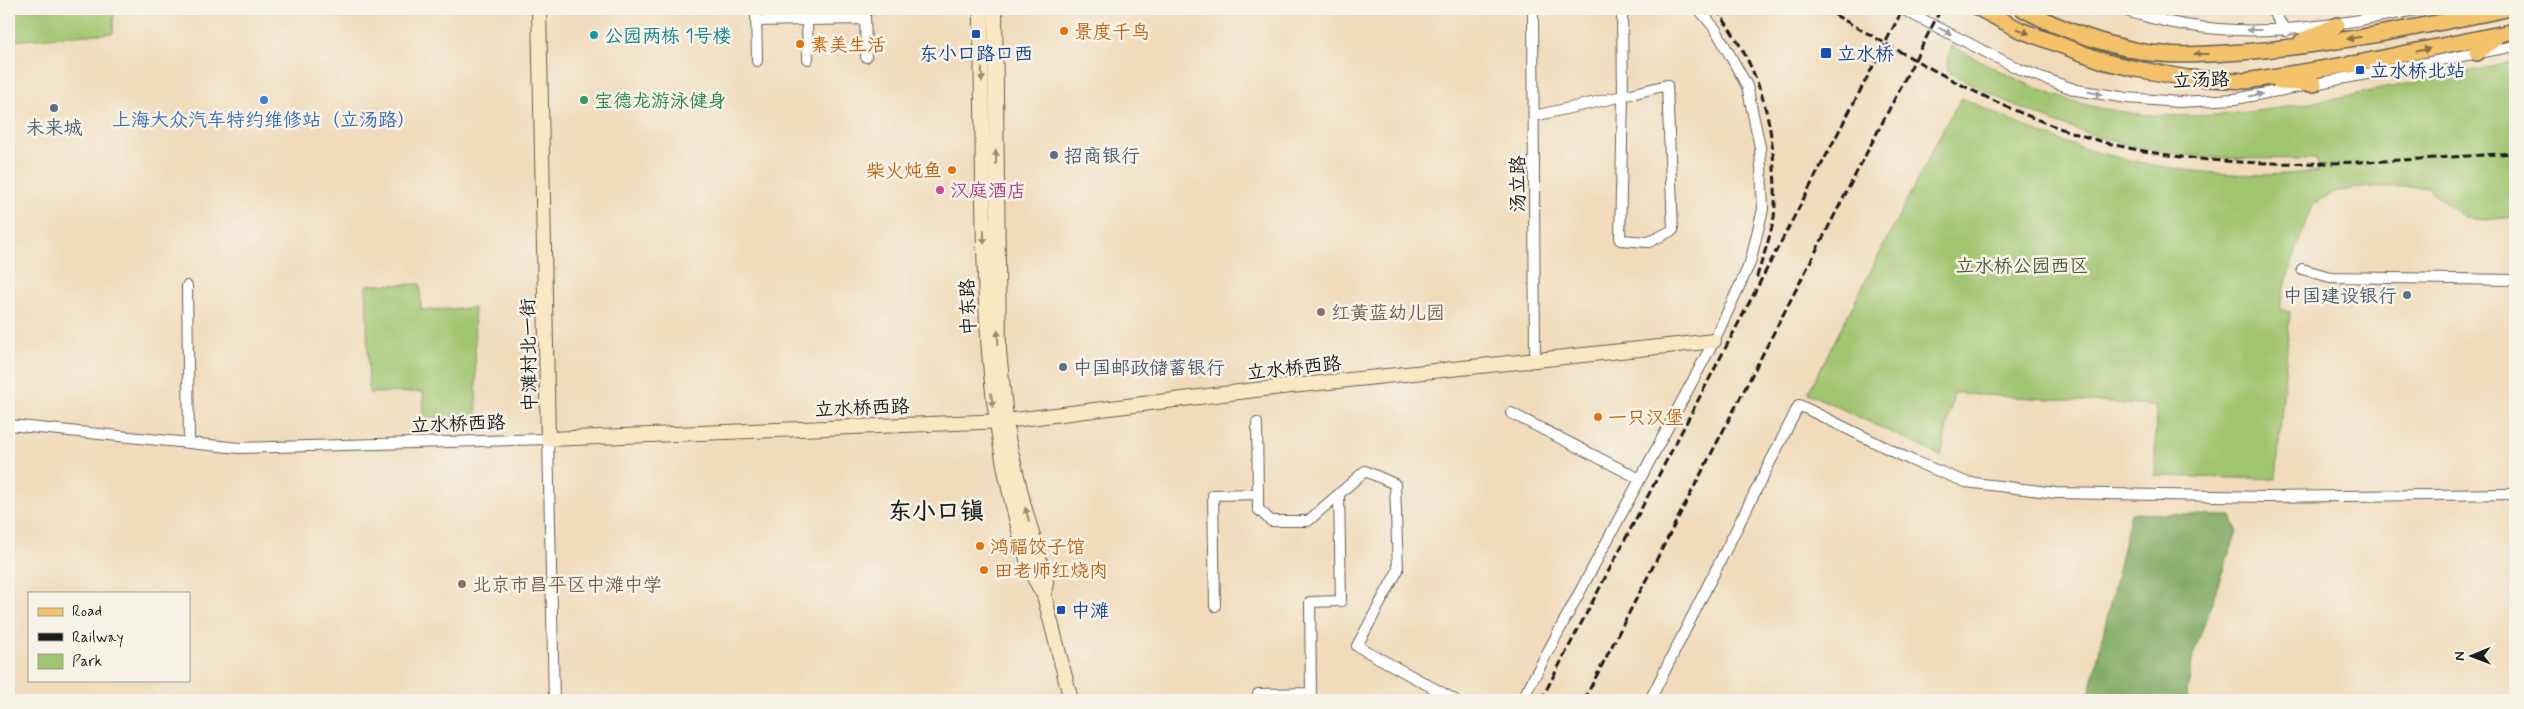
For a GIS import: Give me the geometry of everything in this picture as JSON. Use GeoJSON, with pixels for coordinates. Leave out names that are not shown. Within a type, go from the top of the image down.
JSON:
{"type":"FeatureCollection","features":[{"type":"Feature","properties":{"kind":"main road","name":"立汤路"},"geometry":{"type":"LineString","coordinates":[[1980,9],[2020,30],[2106,62],[2188,78],[2246,81],[2340,66],[2515,31]]}},
{"type":"Feature","properties":{"kind":"main road","name":"立汤路"},"geometry":{"type":"LineString","coordinates":[[2023,9],[2082,35],[2146,52],[2222,54],[2284,49],[2396,32],[2507,9]]}},
{"type":"Feature","properties":{"kind":"main road"},"geometry":{"type":"LineString","coordinates":[[2284,49],[2337,25]]}},
{"type":"Feature","properties":{"kind":"main road"},"geometry":{"type":"LineString","coordinates":[[2478,53],[2500,34]]}},
{"type":"Feature","properties":{"kind":"main road"},"geometry":{"type":"LineString","coordinates":[[2246,81],[2314,84]]}},
{"type":"Feature","properties":{"kind":"street","name":"中滩村北一街"},"geometry":{"type":"LineString","coordinates":[[539,9],[554,700]]}},
{"type":"Feature","properties":{"kind":"street"},"geometry":{"type":"LineString","coordinates":[[756,9],[757,61]]}},
{"type":"Feature","properties":{"kind":"street","name":"中东路"},"geometry":{"type":"LineString","coordinates":[[981,9],[985,318],[1001,421],[1046,582],[1044,595],[1072,700]]}},
{"type":"Feature","properties":{"kind":"street","name":"中东路"},"geometry":{"type":"LineString","coordinates":[[995,9],[1001,421]]}},
{"type":"Feature","properties":{"kind":"street","name":"汤立路"},"geometry":{"type":"LineString","coordinates":[[1533,9],[1535,360]]}},
{"type":"Feature","properties":{"kind":"street"},"geometry":{"type":"LineString","coordinates":[[1534,116],[1623,96],[1667,85],[1673,230],[1649,242],[1620,240],[1623,96],[1622,9]]}},
{"type":"Feature","properties":{"kind":"street"},"geometry":{"type":"LineString","coordinates":[[1522,700],[1714,341],[1750,263],[1763,209],[1760,147],[1747,86],[1716,30],[1699,9]]}},
{"type":"Feature","properties":{"kind":"street","name":"立汤路"},"geometry":{"type":"LineString","coordinates":[[1902,9],[2019,69],[2076,90],[2127,98],[2180,102],[2235,99],[2515,46]]}},
{"type":"Feature","properties":{"kind":"street"},"geometry":{"type":"LineString","coordinates":[[2121,9],[2188,27],[2286,31],[2337,25],[2421,9]]}},
{"type":"Feature","properties":{"kind":"street"},"geometry":{"type":"LineString","coordinates":[[2272,9],[2286,31]]}},
{"type":"Feature","properties":{"kind":"street"},"geometry":{"type":"LineString","coordinates":[[756,21],[807,20],[865,14],[866,57]]}},
{"type":"Feature","properties":{"kind":"street"},"geometry":{"type":"LineString","coordinates":[[807,20],[808,59]]}},
{"type":"Feature","properties":{"kind":"street"},"geometry":{"type":"LineString","coordinates":[[2302,269],[2330,276],[2515,280]]}},
{"type":"Feature","properties":{"kind":"street"},"geometry":{"type":"LineString","coordinates":[[187,286],[189,443]]}},
{"type":"Feature","properties":{"kind":"street","name":"立水桥西路"},"geometry":{"type":"LineString","coordinates":[[9,425],[239,448],[548,439],[1001,421],[1265,389],[1714,341]]}},
{"type":"Feature","properties":{"kind":"street"},"geometry":{"type":"LineString","coordinates":[[1650,700],[1799,405],[1913,461],[1966,482],[2056,493],[2268,497],[2515,494]]}},
{"type":"Feature","properties":{"kind":"street"},"geometry":{"type":"LineString","coordinates":[[1511,413],[1640,479]]}},
{"type":"Feature","properties":{"kind":"street"},"geometry":{"type":"LineString","coordinates":[[1257,423],[1258,508],[1271,521],[1308,520],[1365,471],[1395,484],[1398,570],[1357,646],[1455,700]]}},
{"type":"Feature","properties":{"kind":"street"},"geometry":{"type":"LineString","coordinates":[[1215,606],[1213,495],[1258,494]]}},
{"type":"Feature","properties":{"kind":"street"},"geometry":{"type":"LineString","coordinates":[[1258,700],[1258,694],[1311,693],[1310,602],[1341,601],[1338,494]]}},
{"type":"Feature","properties":{"kind":"green space"},"geometry":{"type":"Polygon","coordinates":[[[9,9],[114,9],[113,33],[9,41],[9,9]]]}},
{"type":"Feature","properties":{"kind":"green space","name":"立水桥公园西区"},"geometry":{"type":"Polygon","coordinates":[[[1951,46],[2030,85],[2062,98],[2115,111],[2151,115],[2187,116],[2259,111],[2367,92],[2515,62],[2515,217],[2485,220],[2464,218],[2427,187],[2368,187],[2353,189],[2326,197],[2315,204],[2301,236],[2279,309],[2290,312],[2276,479],[2155,476],[2156,406],[1954,393],[1941,456],[1808,393],[1948,120],[1962,98],[2049,137],[2085,149],[2156,166],[2211,173],[2265,175],[2319,171],[2316,159],[2216,158],[2167,153],[2101,138],[2070,128],[2008,102],[1947,71],[1951,46]]]}},
{"type":"Feature","properties":{"kind":"green space"},"geometry":{"type":"Polygon","coordinates":[[[420,284],[421,310],[474,308],[477,417],[424,418],[423,392],[369,393],[366,285],[420,284]]]}},
{"type":"Feature","properties":{"kind":"green space"},"geometry":{"type":"Polygon","coordinates":[[[2131,513],[2231,516],[2237,531],[2193,656],[2186,700],[2088,700],[2131,513]]]}},
{"type":"Feature","properties":{"kind":"railway"},"geometry":{"type":"LineString","coordinates":[[1716,9],[1750,65],[1758,84],[1769,124],[1775,205],[1768,241],[1756,280]]}},
{"type":"Feature","properties":{"kind":"railway"},"geometry":{"type":"LineString","coordinates":[[1824,9],[1947,78],[2011,109],[2077,134],[2129,148],[2183,157],[2238,162],[2294,163],[2406,160],[2515,153]]}},
{"type":"Feature","properties":{"kind":"railway"},"geometry":{"type":"LineString","coordinates":[[1541,700],[1903,9]]}},
{"type":"Feature","properties":{"kind":"railway"},"geometry":{"type":"LineString","coordinates":[[1584,700],[1941,9]]}},
{"type":"Feature","properties":{"kind":"place","name":"景度千鸟"},"geometry":{"type":"Point","coordinates":[1064,31]}},
{"type":"Feature","properties":{"kind":"place","name":"东小口路口西"},"geometry":{"type":"Point","coordinates":[976,34]}},
{"type":"Feature","properties":{"kind":"place","name":"公园两栋 1号楼"},"geometry":{"type":"Point","coordinates":[594,35]}},
{"type":"Feature","properties":{"kind":"place","name":"素美生活"},"geometry":{"type":"Point","coordinates":[800,44]}},
{"type":"Feature","properties":{"kind":"place","name":"立水桥"},"geometry":{"type":"Point","coordinates":[1826,53]}},
{"type":"Feature","properties":{"kind":"place","name":"立水桥北站"},"geometry":{"type":"Point","coordinates":[2360,70]}},
{"type":"Feature","properties":{"kind":"place","name":"上海大众汽车特约维修站（立汤路）"},"geometry":{"type":"Point","coordinates":[264,100]}},
{"type":"Feature","properties":{"kind":"place","name":"宝德龙游泳健身"},"geometry":{"type":"Point","coordinates":[584,100]}},
{"type":"Feature","properties":{"kind":"place","name":"未来城"},"geometry":{"type":"Point","coordinates":[54,108]}},
{"type":"Feature","properties":{"kind":"place","name":"招商银行"},"geometry":{"type":"Point","coordinates":[1054,155]}},
{"type":"Feature","properties":{"kind":"place","name":"柴火炖鱼"},"geometry":{"type":"Point","coordinates":[952,170]}},
{"type":"Feature","properties":{"kind":"place","name":"汉庭酒店"},"geometry":{"type":"Point","coordinates":[940,190]}},
{"type":"Feature","properties":{"kind":"place","name":"中国建设银行"},"geometry":{"type":"Point","coordinates":[2407,295]}},
{"type":"Feature","properties":{"kind":"place","name":"红黄蓝幼儿园"},"geometry":{"type":"Point","coordinates":[1321,312]}},
{"type":"Feature","properties":{"kind":"place","name":"中国邮政储蓄银行"},"geometry":{"type":"Point","coordinates":[1063,367]}},
{"type":"Feature","properties":{"kind":"place","name":"一只汉堡"},"geometry":{"type":"Point","coordinates":[1598,417]}},
{"type":"Feature","properties":{"kind":"place","name":"鸿福饺子馆"},"geometry":{"type":"Point","coordinates":[980,546]}},
{"type":"Feature","properties":{"kind":"place","name":"田老师红烧肉"},"geometry":{"type":"Point","coordinates":[984,570]}},
{"type":"Feature","properties":{"kind":"place","name":"北京市昌平区中滩中学"},"geometry":{"type":"Point","coordinates":[462,584]}},
{"type":"Feature","properties":{"kind":"place","name":"中滩"},"geometry":{"type":"Point","coordinates":[1061,610]}},
{"type":"Feature","properties":{"kind":"district","name":"东小口镇"},"geometry":{"type":"Point","coordinates":[936,511]}}]}
